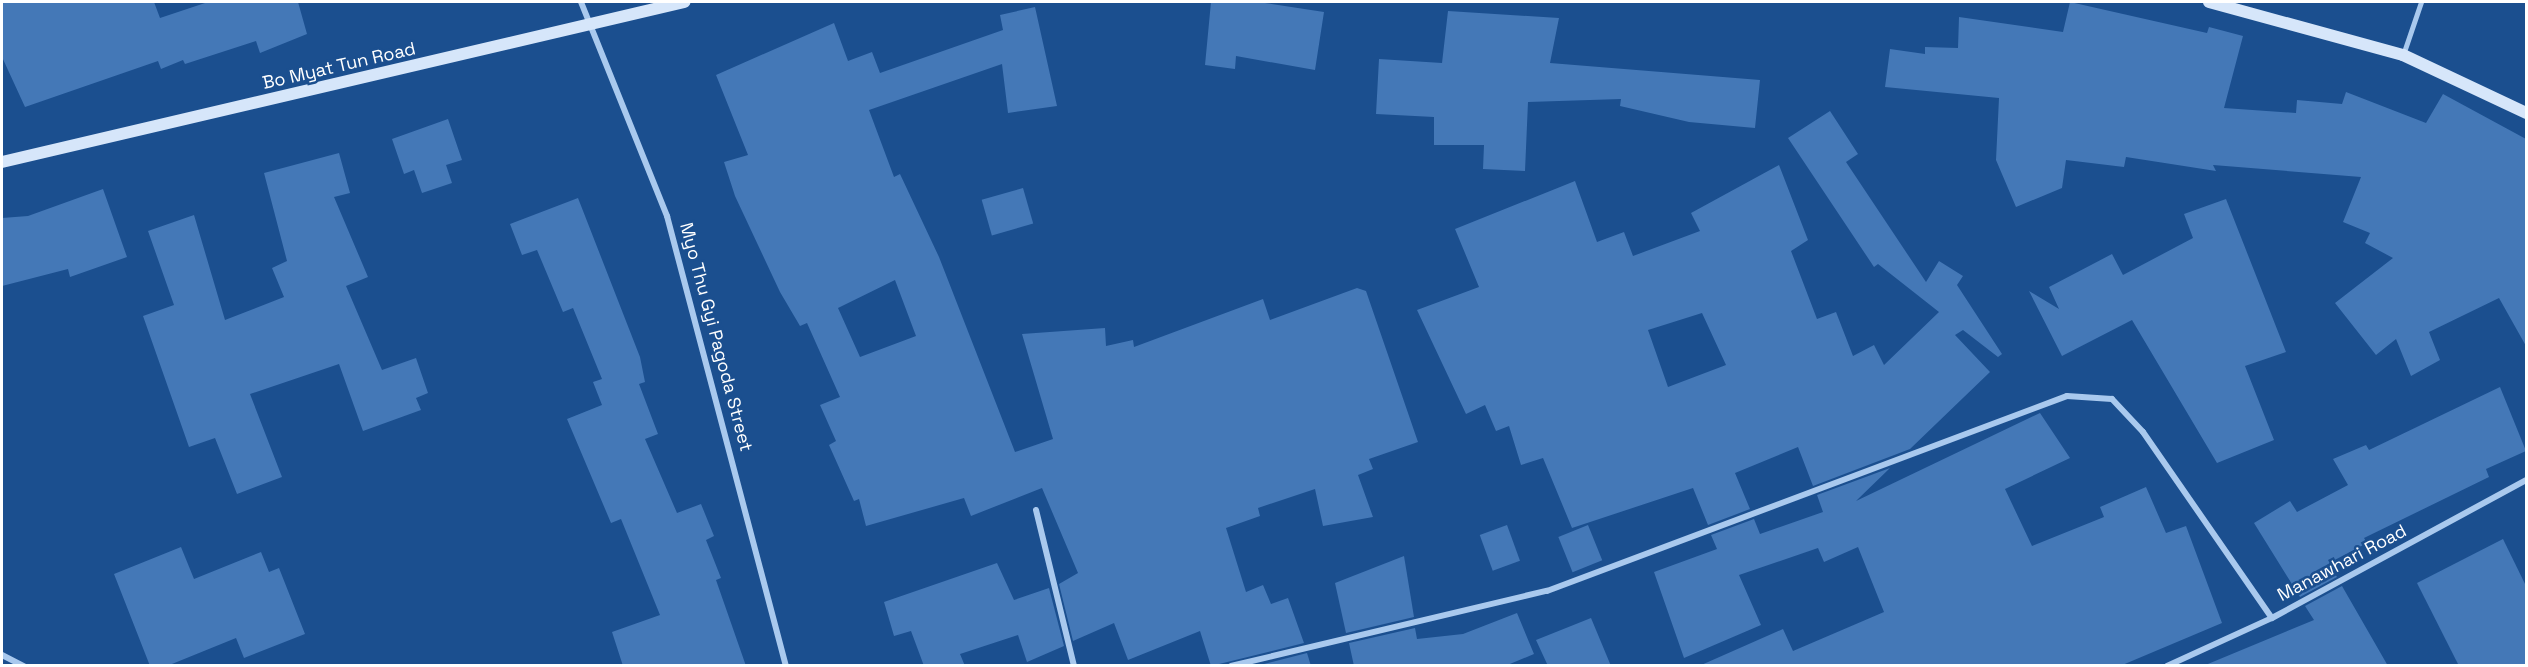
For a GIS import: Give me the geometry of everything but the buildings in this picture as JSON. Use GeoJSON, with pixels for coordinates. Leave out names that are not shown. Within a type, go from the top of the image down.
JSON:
{"type":"FeatureCollection","features":[{"type":"Feature","properties":{"kind":"main road","name":"Bo Myat Tun Road"},"geometry":{"type":"LineString","coordinates":[[2,162],[589,27],[684,2]]}},
{"type":"Feature","properties":{"kind":"main road"},"geometry":{"type":"LineString","coordinates":[[2209,2],[2403,55],[2526,113]]}},
{"type":"Feature","properties":{"kind":"street","name":"Myo Thu Gyi Pagoda Street"},"geometry":{"type":"LineString","coordinates":[[581,2],[589,27],[667,216],[786,666]]}},
{"type":"Feature","properties":{"kind":"street"},"geometry":{"type":"LineString","coordinates":[[1230,666],[1547,591],[2067,396],[2112,399],[2143,432],[2272,618]]}},
{"type":"Feature","properties":{"kind":"street","name":"Manawhari Road"},"geometry":{"type":"LineString","coordinates":[[2167,666],[2272,618],[2526,480]]}},
{"type":"Feature","properties":{"kind":"street"},"geometry":{"type":"LineString","coordinates":[[1035,510],[1074,666]]}},
{"type":"Feature","properties":{"kind":"street"},"geometry":{"type":"LineString","coordinates":[[2,655],[24,666]]}},
{"type":"Feature","properties":{"kind":"lane"},"geometry":{"type":"LineString","coordinates":[[2403,55],[2421,2]]}}]}
